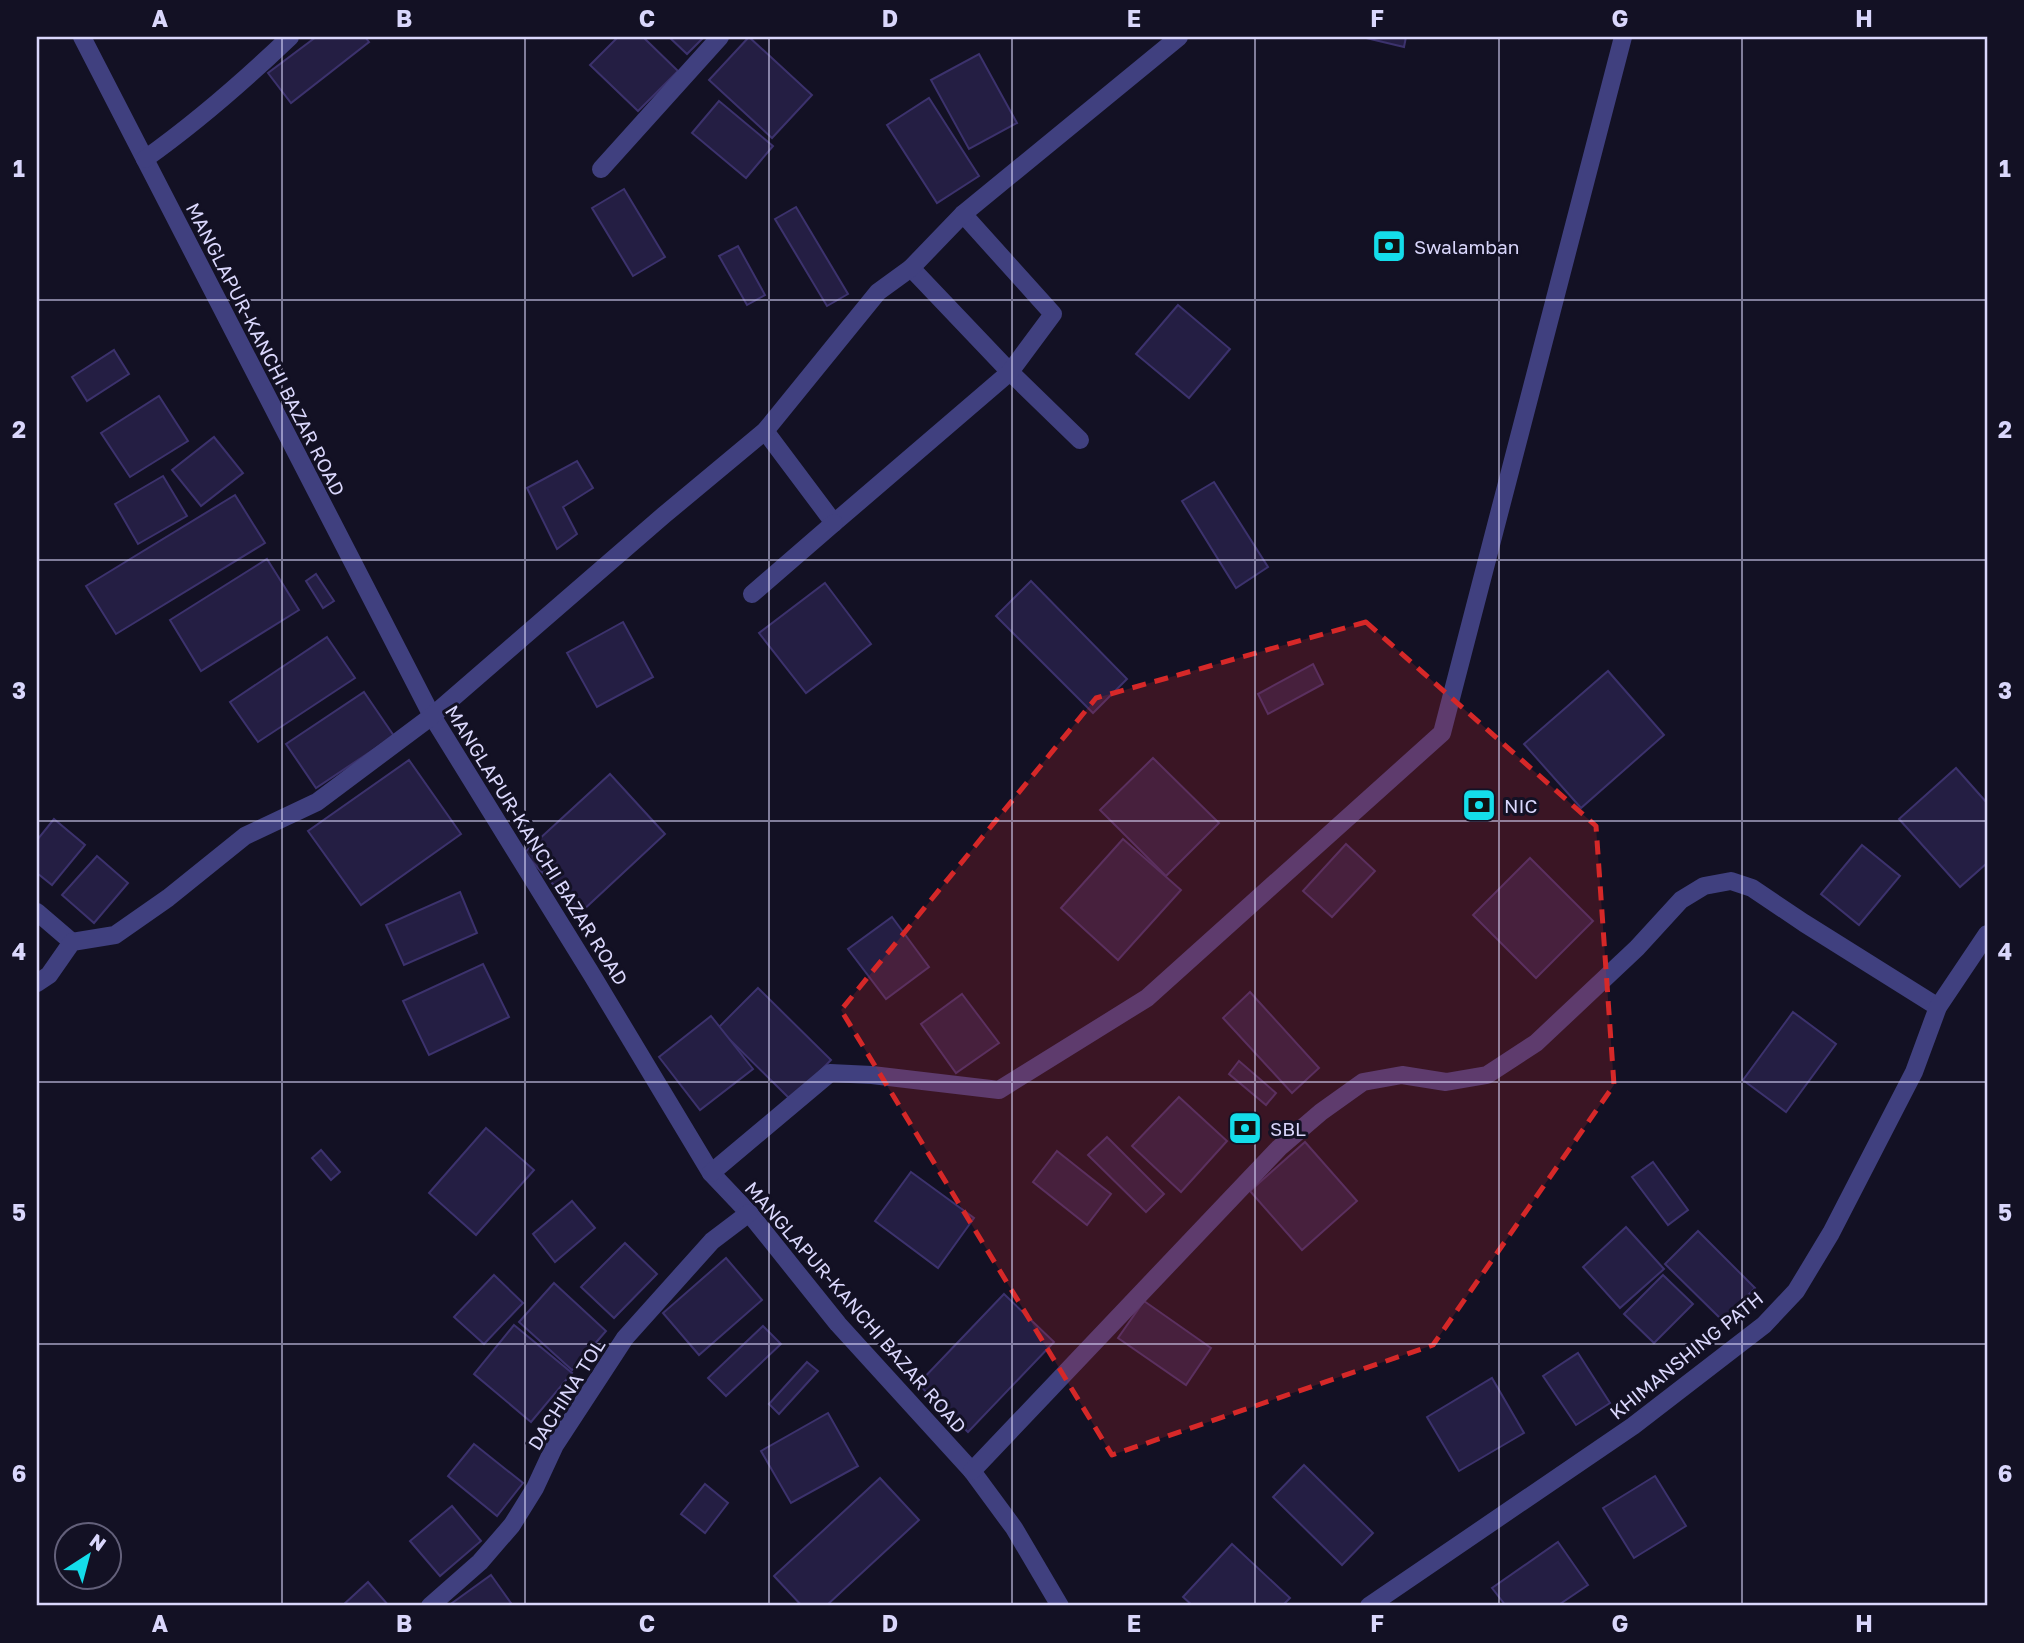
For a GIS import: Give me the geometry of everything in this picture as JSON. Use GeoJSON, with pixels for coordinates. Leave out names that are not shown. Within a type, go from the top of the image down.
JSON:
{"type":"FeatureCollection","features":[{"type":"Feature","properties":{"kind":"street","name":"MANGLAPUR-KANCHI BAZAR ROAD"},"geometry":{"type":"LineString","coordinates":[[82,37],[432,716],[711,1173],[749,1213],[838,1324],[972,1471],[1014,1528],[1060,1606]]}},
{"type":"Feature","properties":{"kind":"street"},"geometry":{"type":"LineString","coordinates":[[145,159],[180,134],[249,76],[290,37]]}},
{"type":"Feature","properties":{"kind":"street"},"geometry":{"type":"LineString","coordinates":[[601,169],[720,37]]}},
{"type":"Feature","properties":{"kind":"street"},"geometry":{"type":"LineString","coordinates":[[711,1173],[830,1073],[872,1075],[999,1090],[1147,998],[1442,733],[1623,37]]}},
{"type":"Feature","properties":{"kind":"street"},"geometry":{"type":"LineString","coordinates":[[37,983],[49,975],[72,942],[115,935],[168,898],[245,836],[317,802],[432,716],[765,431],[878,292],[911,268],[963,214],[1168,41]]}},
{"type":"Feature","properties":{"kind":"street"},"geometry":{"type":"LineString","coordinates":[[752,594],[1010,372],[1053,314],[963,214]]}},
{"type":"Feature","properties":{"kind":"street"},"geometry":{"type":"LineString","coordinates":[[911,268],[1010,372],[1080,440]]}},
{"type":"Feature","properties":{"kind":"street"},"geometry":{"type":"LineString","coordinates":[[765,431],[834,523]]}},
{"type":"Feature","properties":{"kind":"street"},"geometry":{"type":"LineString","coordinates":[[972,1471],[1279,1147],[1321,1112],[1363,1082],[1402,1075],[1446,1082],[1487,1075],[1536,1043],[1637,948],[1681,900],[1704,886],[1731,881],[1752,888],[1938,1007]]}},
{"type":"Feature","properties":{"kind":"street"},"geometry":{"type":"LineString","coordinates":[[37,912],[72,942]]}},
{"type":"Feature","properties":{"kind":"street","name":"KHIMANSHING PATH"},"geometry":{"type":"LineString","coordinates":[[1369,1606],[1633,1426],[1763,1325],[1796,1291],[1831,1233],[1914,1072],[1938,1007],[1987,934]]}},
{"type":"Feature","properties":{"kind":"street","name":"DACHINA TOL"},"geometry":{"type":"LineString","coordinates":[[430,1606],[480,1562],[512,1525],[536,1488],[555,1445],[625,1338],[712,1241],[749,1213]]}},
{"type":"Feature","properties":{"kind":"highlighted area"},"geometry":{"type":"Polygon","coordinates":[[[1366,622],[1596,826],[1614,1085],[1433,1345],[1112,1455],[841,1010],[1096,698],[1366,622]]]}},
{"type":"Feature","properties":{"kind":"building"},"geometry":{"type":"Polygon","coordinates":[[[316,37],[365,37],[369,42],[291,103],[268,73],[316,37]]]}},
{"type":"Feature","properties":{"kind":"building"},"geometry":{"type":"Polygon","coordinates":[[[618,37],[643,37],[678,71],[638,111],[590,65],[618,37]]]}},
{"type":"Feature","properties":{"kind":"building"},"geometry":{"type":"Polygon","coordinates":[[[669,37],[704,37],[687,54],[669,37]]]}},
{"type":"Feature","properties":{"kind":"building"},"geometry":{"type":"Polygon","coordinates":[[[749,37],[812,95],[772,138],[709,80],[749,37]]]}},
{"type":"Feature","properties":{"kind":"building"},"geometry":{"type":"Polygon","coordinates":[[[1362,37],[1406,37],[1404,47],[1362,37]]]}},
{"type":"Feature","properties":{"kind":"building"},"geometry":{"type":"Polygon","coordinates":[[[979,54],[1017,123],[969,149],[931,80],[979,54]]]}},
{"type":"Feature","properties":{"kind":"building"},"geometry":{"type":"Polygon","coordinates":[[[929,98],[979,176],[937,203],[887,125],[929,98]]]}},
{"type":"Feature","properties":{"kind":"building"},"geometry":{"type":"Polygon","coordinates":[[[719,101],[773,146],[746,178],[692,133],[719,101]]]}},
{"type":"Feature","properties":{"kind":"building"},"geometry":{"type":"Polygon","coordinates":[[[624,189],[665,257],[633,276],[592,208],[624,189]]]}},
{"type":"Feature","properties":{"kind":"building"},"geometry":{"type":"Polygon","coordinates":[[[796,207],[848,294],[827,306],[775,219],[796,207]]]}},
{"type":"Feature","properties":{"kind":"building"},"geometry":{"type":"Polygon","coordinates":[[[738,246],[765,295],[747,305],[719,256],[738,246]]]}},
{"type":"Feature","properties":{"kind":"building"},"geometry":{"type":"Polygon","coordinates":[[[1178,305],[1230,349],[1189,398],[1136,354],[1178,305]]]}},
{"type":"Feature","properties":{"kind":"building"},"geometry":{"type":"Polygon","coordinates":[[[114,350],[129,374],[87,401],[72,377],[114,350]]]}},
{"type":"Feature","properties":{"kind":"building"},"geometry":{"type":"Polygon","coordinates":[[[159,396],[188,441],[130,477],[101,433],[159,396]]]}},
{"type":"Feature","properties":{"kind":"building"},"geometry":{"type":"Polygon","coordinates":[[[214,437],[243,473],[201,506],[172,470],[214,437]]]}},
{"type":"Feature","properties":{"kind":"building"},"geometry":{"type":"Polygon","coordinates":[[[577,461],[593,488],[563,507],[577,534],[557,549],[527,488],[577,461]]]}},
{"type":"Feature","properties":{"kind":"building"},"geometry":{"type":"Polygon","coordinates":[[[163,476],[187,516],[138,544],[115,504],[163,476]]]}},
{"type":"Feature","properties":{"kind":"building"},"geometry":{"type":"Polygon","coordinates":[[[1214,482],[1268,567],[1236,588],[1182,501],[1214,482]]]}},
{"type":"Feature","properties":{"kind":"building"},"geometry":{"type":"Polygon","coordinates":[[[235,495],[265,543],[116,634],[86,586],[235,495]]]}},
{"type":"Feature","properties":{"kind":"building"},"geometry":{"type":"Polygon","coordinates":[[[267,559],[299,610],[201,671],[170,620],[267,559]]]}},
{"type":"Feature","properties":{"kind":"building"},"geometry":{"type":"Polygon","coordinates":[[[316,574],[334,601],[323,608],[306,581],[316,574]]]}},
{"type":"Feature","properties":{"kind":"building"},"geometry":{"type":"Polygon","coordinates":[[[1031,581],[1127,679],[1093,713],[996,616],[1031,581]]]}},
{"type":"Feature","properties":{"kind":"building"},"geometry":{"type":"Polygon","coordinates":[[[825,583],[871,644],[806,693],[759,633],[825,583]]]}},
{"type":"Feature","properties":{"kind":"building"},"geometry":{"type":"Polygon","coordinates":[[[623,622],[653,677],[597,707],[567,653],[623,622]]]}},
{"type":"Feature","properties":{"kind":"building"},"geometry":{"type":"Polygon","coordinates":[[[327,637],[355,678],[258,742],[230,702],[327,637]]]}},
{"type":"Feature","properties":{"kind":"building"},"geometry":{"type":"Polygon","coordinates":[[[1313,664],[1323,684],[1268,714],[1258,694],[1313,664]]]}},
{"type":"Feature","properties":{"kind":"building"},"geometry":{"type":"Polygon","coordinates":[[[1608,671],[1664,735],[1581,808],[1524,744],[1608,671]]]}},
{"type":"Feature","properties":{"kind":"building"},"geometry":{"type":"Polygon","coordinates":[[[364,692],[394,736],[316,788],[286,744],[364,692]]]}},
{"type":"Feature","properties":{"kind":"building"},"geometry":{"type":"Polygon","coordinates":[[[1153,758],[1219,823],[1166,876],[1100,810],[1153,758]]]}},
{"type":"Feature","properties":{"kind":"building"},"geometry":{"type":"Polygon","coordinates":[[[409,760],[461,834],[361,905],[308,831],[409,760]]]}},
{"type":"Feature","properties":{"kind":"building"},"geometry":{"type":"Polygon","coordinates":[[[1956,768],[1987,803],[1987,863],[1960,887],[1899,819],[1956,768]]]}},
{"type":"Feature","properties":{"kind":"building"},"geometry":{"type":"Polygon","coordinates":[[[610,774],[665,834],[580,913],[524,853],[610,774]]]}},
{"type":"Feature","properties":{"kind":"building"},"geometry":{"type":"Polygon","coordinates":[[[54,819],[85,845],[52,885],[37,873],[37,840],[54,819]]]}},
{"type":"Feature","properties":{"kind":"building"},"geometry":{"type":"Polygon","coordinates":[[[1123,839],[1181,890],[1118,960],[1061,908],[1123,839]]]}},
{"type":"Feature","properties":{"kind":"building"},"geometry":{"type":"Polygon","coordinates":[[[1346,844],[1375,871],[1332,917],[1303,891],[1346,844]]]}},
{"type":"Feature","properties":{"kind":"building"},"geometry":{"type":"Polygon","coordinates":[[[1862,845],[1900,876],[1859,925],[1821,894],[1862,845]]]}},
{"type":"Feature","properties":{"kind":"building"},"geometry":{"type":"Polygon","coordinates":[[[97,856],[128,883],[94,923],[62,895],[97,856]]]}},
{"type":"Feature","properties":{"kind":"building"},"geometry":{"type":"Polygon","coordinates":[[[1530,858],[1593,921],[1536,978],[1473,915],[1530,858]]]}},
{"type":"Feature","properties":{"kind":"building"},"geometry":{"type":"Polygon","coordinates":[[[460,892],[477,933],[404,965],[386,925],[460,892]]]}},
{"type":"Feature","properties":{"kind":"building"},"geometry":{"type":"Polygon","coordinates":[[[892,917],[929,967],[886,999],[848,949],[892,917]]]}},
{"type":"Feature","properties":{"kind":"building"},"geometry":{"type":"Polygon","coordinates":[[[483,964],[509,1017],[429,1055],[403,1001],[483,964]]]}},
{"type":"Feature","properties":{"kind":"building"},"geometry":{"type":"Polygon","coordinates":[[[758,988],[831,1060],[791,1100],[718,1028],[758,988]]]}},
{"type":"Feature","properties":{"kind":"building"},"geometry":{"type":"Polygon","coordinates":[[[1250,992],[1319,1068],[1292,1093],[1223,1018],[1250,992]]]}},
{"type":"Feature","properties":{"kind":"building"},"geometry":{"type":"Polygon","coordinates":[[[962,994],[999,1043],[956,1073],[921,1024],[962,994]]]}},
{"type":"Feature","properties":{"kind":"building"},"geometry":{"type":"Polygon","coordinates":[[[1793,1012],[1836,1044],[1786,1112],[1743,1080],[1793,1012]]]}},
{"type":"Feature","properties":{"kind":"building"},"geometry":{"type":"Polygon","coordinates":[[[711,1016],[753,1069],[700,1110],[659,1057],[711,1016]]]}},
{"type":"Feature","properties":{"kind":"building"},"geometry":{"type":"Polygon","coordinates":[[[1239,1061],[1276,1093],[1266,1105],[1229,1074],[1239,1061]]]}},
{"type":"Feature","properties":{"kind":"building"},"geometry":{"type":"Polygon","coordinates":[[[1179,1097],[1227,1141],[1181,1192],[1132,1146],[1179,1097]]]}},
{"type":"Feature","properties":{"kind":"building"},"geometry":{"type":"Polygon","coordinates":[[[486,1128],[534,1170],[476,1235],[429,1193],[486,1128]]]}},
{"type":"Feature","properties":{"kind":"building"},"geometry":{"type":"Polygon","coordinates":[[[1107,1137],[1164,1194],[1146,1212],[1088,1155],[1107,1137]]]}},
{"type":"Feature","properties":{"kind":"building"},"geometry":{"type":"Polygon","coordinates":[[[1305,1142],[1357,1201],[1302,1250],[1250,1191],[1305,1142]]]}},
{"type":"Feature","properties":{"kind":"building"},"geometry":{"type":"Polygon","coordinates":[[[321,1150],[340,1172],[331,1180],[312,1158],[321,1150]]]}},
{"type":"Feature","properties":{"kind":"building"},"geometry":{"type":"Polygon","coordinates":[[[1057,1151],[1111,1194],[1087,1225],[1033,1182],[1057,1151]]]}},
{"type":"Feature","properties":{"kind":"building"},"geometry":{"type":"Polygon","coordinates":[[[1653,1162],[1688,1210],[1668,1225],[1632,1177],[1653,1162]]]}},
{"type":"Feature","properties":{"kind":"building"},"geometry":{"type":"Polygon","coordinates":[[[911,1172],[974,1218],[938,1268],[875,1221],[911,1172]]]}},
{"type":"Feature","properties":{"kind":"building"},"geometry":{"type":"Polygon","coordinates":[[[572,1201],[595,1228],[555,1262],[533,1234],[572,1201]]]}},
{"type":"Feature","properties":{"kind":"building"},"geometry":{"type":"Polygon","coordinates":[[[1626,1227],[1664,1269],[1620,1308],[1583,1267],[1626,1227]]]}},
{"type":"Feature","properties":{"kind":"building"},"geometry":{"type":"Polygon","coordinates":[[[1698,1231],[1755,1288],[1723,1321],[1665,1264],[1698,1231]]]}},
{"type":"Feature","properties":{"kind":"building"},"geometry":{"type":"Polygon","coordinates":[[[625,1243],[657,1274],[614,1318],[581,1287],[625,1243]]]}},
{"type":"Feature","properties":{"kind":"building"},"geometry":{"type":"Polygon","coordinates":[[[726,1258],[762,1300],[699,1355],[663,1313],[726,1258]]]}},
{"type":"Feature","properties":{"kind":"building"},"geometry":{"type":"Polygon","coordinates":[[[494,1275],[523,1303],[484,1344],[454,1317],[494,1275]]]}},
{"type":"Feature","properties":{"kind":"building"},"geometry":{"type":"Polygon","coordinates":[[[1663,1275],[1693,1304],[1654,1343],[1624,1314],[1663,1275]]]}},
{"type":"Feature","properties":{"kind":"building"},"geometry":{"type":"Polygon","coordinates":[[[554,1283],[606,1331],[572,1370],[519,1322],[554,1283]]]}},
{"type":"Feature","properties":{"kind":"building"},"geometry":{"type":"Polygon","coordinates":[[[1004,1294],[1054,1342],[968,1432],[918,1384],[1004,1294]]]}},
{"type":"Feature","properties":{"kind":"building"},"geometry":{"type":"Polygon","coordinates":[[[1144,1301],[1211,1348],[1186,1385],[1118,1338],[1144,1301]]]}},
{"type":"Feature","properties":{"kind":"building"},"geometry":{"type":"Polygon","coordinates":[[[514,1325],[572,1373],[531,1422],[474,1374],[514,1325]]]}},
{"type":"Feature","properties":{"kind":"building"},"geometry":{"type":"Polygon","coordinates":[[[763,1326],[781,1344],[726,1396],[708,1378],[763,1326]]]}},
{"type":"Feature","properties":{"kind":"building"},"geometry":{"type":"Polygon","coordinates":[[[1578,1353],[1610,1403],[1576,1425],[1543,1376],[1578,1353]]]}},
{"type":"Feature","properties":{"kind":"building"},"geometry":{"type":"Polygon","coordinates":[[[807,1362],[818,1371],[779,1414],[769,1404],[807,1362]]]}},
{"type":"Feature","properties":{"kind":"building"},"geometry":{"type":"Polygon","coordinates":[[[1492,1378],[1524,1433],[1459,1471],[1427,1417],[1492,1378]]]}},
{"type":"Feature","properties":{"kind":"building"},"geometry":{"type":"Polygon","coordinates":[[[828,1413],[858,1466],[791,1503],[761,1451],[828,1413]]]}},
{"type":"Feature","properties":{"kind":"building"},"geometry":{"type":"Polygon","coordinates":[[[474,1444],[523,1483],[497,1516],[448,1476],[474,1444]]]}},
{"type":"Feature","properties":{"kind":"building"},"geometry":{"type":"Polygon","coordinates":[[[1304,1465],[1373,1533],[1342,1565],[1273,1497],[1304,1465]]]}},
{"type":"Feature","properties":{"kind":"building"},"geometry":{"type":"Polygon","coordinates":[[[1655,1476],[1686,1526],[1634,1558],[1603,1508],[1655,1476]]]}},
{"type":"Feature","properties":{"kind":"building"},"geometry":{"type":"Polygon","coordinates":[[[880,1478],[919,1520],[826,1606],[802,1606],[774,1576],[880,1478]]]}},
{"type":"Feature","properties":{"kind":"building"},"geometry":{"type":"Polygon","coordinates":[[[705,1484],[728,1503],[705,1533],[681,1514],[705,1484]]]}},
{"type":"Feature","properties":{"kind":"building"},"geometry":{"type":"Polygon","coordinates":[[[452,1506],[481,1541],[440,1576],[410,1541],[452,1506]]]}},
{"type":"Feature","properties":{"kind":"building"},"geometry":{"type":"Polygon","coordinates":[[[1558,1542],[1588,1585],[1557,1606],[1506,1606],[1492,1588],[1558,1542]]]}},
{"type":"Feature","properties":{"kind":"building"},"geometry":{"type":"Polygon","coordinates":[[[1232,1544],[1290,1598],[1282,1606],[1193,1606],[1183,1597],[1232,1544]]]}},
{"type":"Feature","properties":{"kind":"building"},"geometry":{"type":"Polygon","coordinates":[[[491,1575],[513,1606],[448,1606],[491,1575]]]}},
{"type":"Feature","properties":{"kind":"building"},"geometry":{"type":"Polygon","coordinates":[[[368,1582],[389,1606],[342,1606],[368,1582]]]}},
{"type":"Feature","properties":{"kind":"place","name":"Swalamban"},"geometry":{"type":"Point","coordinates":[1389,246]}},
{"type":"Feature","properties":{"kind":"place","name":"NIC"},"geometry":{"type":"Point","coordinates":[1479,805]}},
{"type":"Feature","properties":{"kind":"place","name":"SBL"},"geometry":{"type":"Point","coordinates":[1245,1128]}}]}
